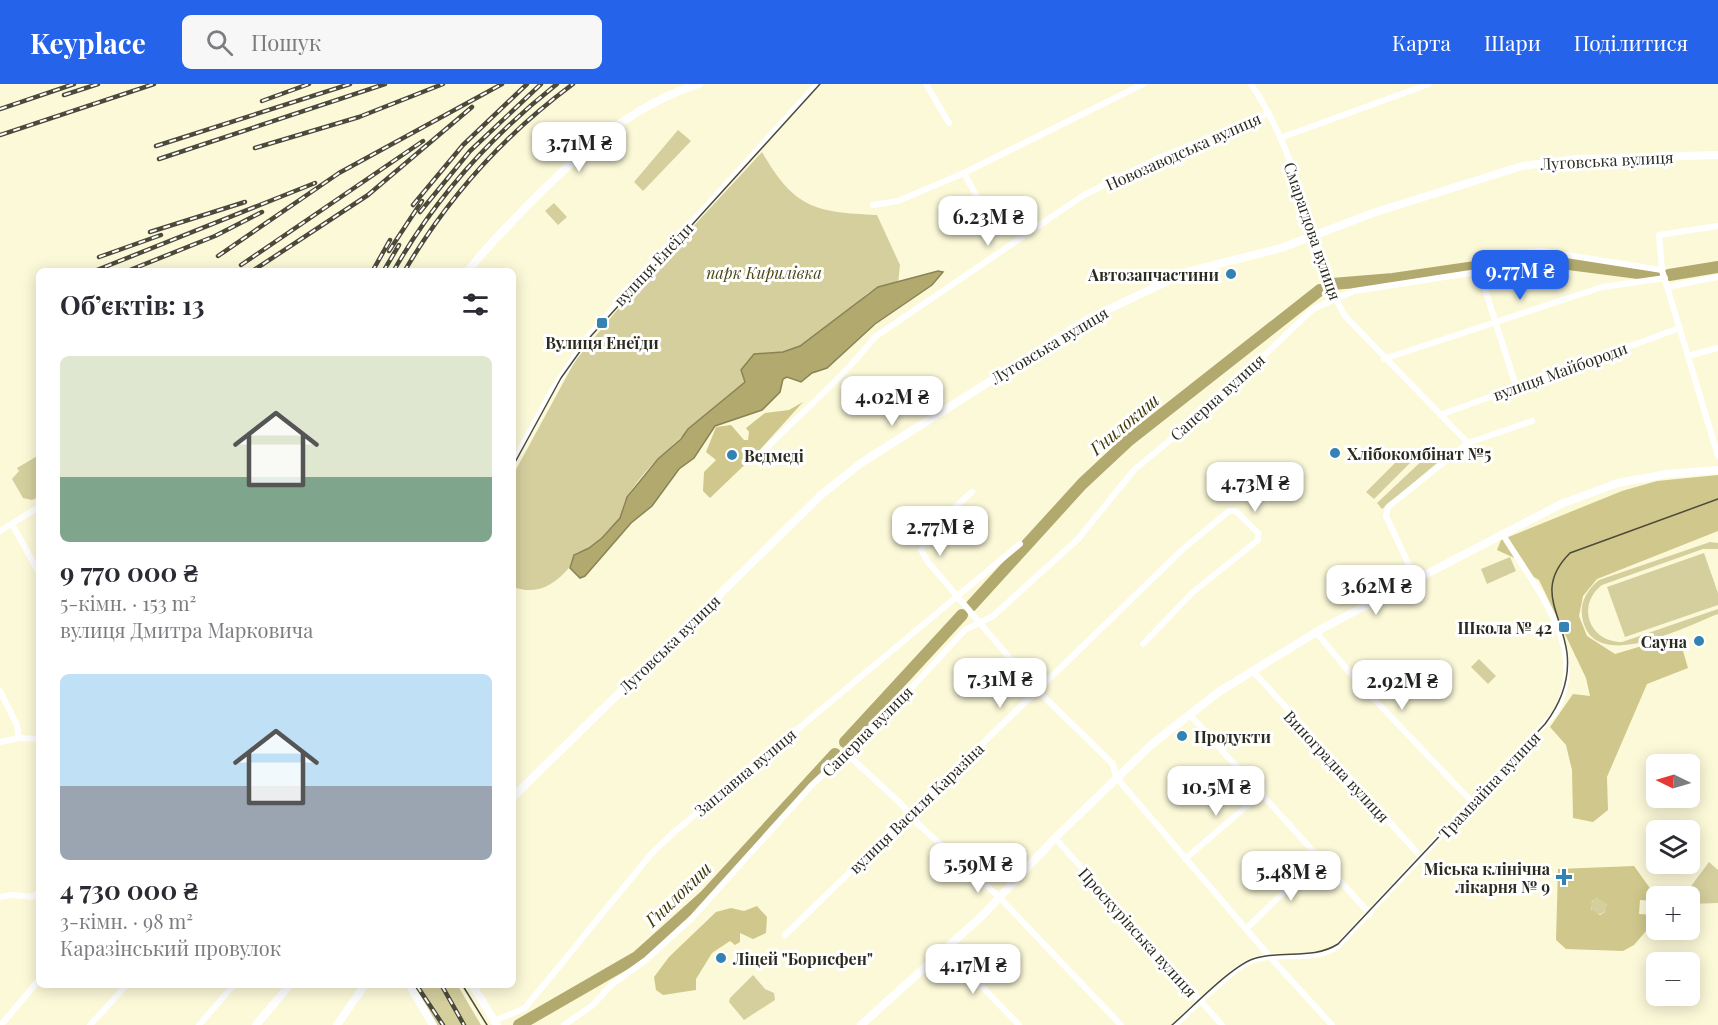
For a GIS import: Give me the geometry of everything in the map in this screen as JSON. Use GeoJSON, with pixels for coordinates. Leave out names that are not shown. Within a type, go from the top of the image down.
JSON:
{"type":"FeatureCollection","features":[{"type":"Feature","properties":{"kind":"street"},"geometry":{"type":"LineString","coordinates":[[470,268],[493,240],[595,141],[649,104],[699,84]]}},
{"type":"Feature","properties":{"kind":"street","name":"вулиця Енеїди"},"geometry":{"type":"LineString","coordinates":[[516,457],[551,392],[589,335],[817,84]]}},
{"type":"Feature","properties":{"kind":"street"},"geometry":{"type":"LineString","coordinates":[[926,84],[949,123]]}},
{"type":"Feature","properties":{"kind":"street"},"geometry":{"type":"LineString","coordinates":[[873,205],[898,201],[964,173],[1143,84]]}},
{"type":"Feature","properties":{"kind":"street","name":"Новозаводська вулиця"},"geometry":{"type":"LineString","coordinates":[[1280,138],[1430,84]]}},
{"type":"Feature","properties":{"kind":"street","name":"Смарагдова вулиця"},"geometry":{"type":"LineString","coordinates":[[1254,85],[1269,113],[1297,181],[1334,298],[1345,316],[1384,359],[1468,444]]}},
{"type":"Feature","properties":{"kind":"street","name":"Новозаводська вулиця"},"geometry":{"type":"LineString","coordinates":[[760,455],[804,409],[849,370],[875,337],[1084,195],[1161,157],[1269,113]]}},
{"type":"Feature","properties":{"kind":"street","name":"Луговська вулиця"},"geometry":{"type":"LineString","coordinates":[[516,794],[821,495],[861,463],[1088,319],[1187,272],[1281,248],[1493,173],[1522,166],[1577,159],[1718,155]]}},
{"type":"Feature","properties":{"kind":"street"},"geometry":{"type":"LineString","coordinates":[[964,173],[986,213]]}},
{"type":"Feature","properties":{"kind":"street"},"geometry":{"type":"LineString","coordinates":[[1718,226],[1659,235],[1662,270],[1718,456]]}},
{"type":"Feature","properties":{"kind":"street"},"geometry":{"type":"LineString","coordinates":[[1497,255],[1541,251],[1662,270]]}},
{"type":"Feature","properties":{"kind":"street","name":"Саперна вулиця"},"geometry":{"type":"LineString","coordinates":[[564,1025],[593,1005],[611,985],[646,960],[692,918],[811,786],[891,710],[965,630],[993,616],[1078,539],[1134,470],[1209,408],[1313,309],[1354,291],[1474,271],[1480,274],[1496,321]]}},
{"type":"Feature","properties":{"kind":"street"},"geometry":{"type":"LineString","coordinates":[[1667,287],[1718,277]]}},
{"type":"Feature","properties":{"kind":"street"},"geometry":{"type":"LineString","coordinates":[[1384,359],[1602,287],[1665,279]]}},
{"type":"Feature","properties":{"kind":"street"},"geometry":{"type":"LineString","coordinates":[[1496,321],[1516,386]]}},
{"type":"Feature","properties":{"kind":"street","name":"вулиця Майбороди"},"geometry":{"type":"LineString","coordinates":[[1440,415],[1680,328]]}},
{"type":"Feature","properties":{"kind":"street"},"geometry":{"type":"LineString","coordinates":[[1688,356],[1718,348]]}},
{"type":"Feature","properties":{"kind":"street"},"geometry":{"type":"LineString","coordinates":[[1416,580],[1386,516],[1386,510],[1468,444],[1532,420]]}},
{"type":"Feature","properties":{"kind":"street"},"geometry":{"type":"LineString","coordinates":[[861,1025],[999,897],[1116,777],[1170,727],[1252,671],[1316,632],[1561,504],[1618,483],[1667,474],[1718,470]]}},
{"type":"Feature","properties":{"kind":"street"},"geometry":{"type":"LineString","coordinates":[[972,492],[927,536],[921,550],[979,623],[1037,690],[1113,764],[1116,777],[1270,957],[1332,1025]]}},
{"type":"Feature","properties":{"kind":"street"},"geometry":{"type":"LineString","coordinates":[[0,531],[36,509]]}},
{"type":"Feature","properties":{"kind":"street","name":"вулиця Василя Каразіна"},"geometry":{"type":"LineString","coordinates":[[785,935],[1183,549],[1232,510],[1238,512],[1258,533],[1258,540],[1193,592],[1143,644]]}},
{"type":"Feature","properties":{"kind":"street"},"geometry":{"type":"LineString","coordinates":[[12,524],[36,568]]}},
{"type":"Feature","properties":{"kind":"street","name":"Трамвайна вулиця"},"geometry":{"type":"LineString","coordinates":[[1175,1025],[1246,963],[1270,957],[1315,955],[1330,951],[1342,942],[1546,725],[1559,706],[1564,691],[1567,662],[1562,638],[1549,610],[1502,534]]}},
{"type":"Feature","properties":{"kind":"street","name":"Заплавна вулиця"},"geometry":{"type":"LineString","coordinates":[[496,1023],[525,1008],[651,855],[673,833],[1020,544]]}},
{"type":"Feature","properties":{"kind":"street"},"geometry":{"type":"LineString","coordinates":[[1316,632],[1355,679],[1473,802]]}},
{"type":"Feature","properties":{"kind":"street","name":"Виноградна вулиця"},"geometry":{"type":"LineString","coordinates":[[1252,671],[1422,858]]}},
{"type":"Feature","properties":{"kind":"street"},"geometry":{"type":"LineString","coordinates":[[0,691],[17,725],[19,738]]}},
{"type":"Feature","properties":{"kind":"street"},"geometry":{"type":"LineString","coordinates":[[1189,714],[1370,914]]}},
{"type":"Feature","properties":{"kind":"street"},"geometry":{"type":"LineString","coordinates":[[0,742],[19,738],[36,739]]}},
{"type":"Feature","properties":{"kind":"street"},"geometry":{"type":"LineString","coordinates":[[846,753],[999,897],[1121,1025]]}},
{"type":"Feature","properties":{"kind":"street"},"geometry":{"type":"LineString","coordinates":[[1185,859],[1262,793]]}},
{"type":"Feature","properties":{"kind":"street","name":"Проскурівська вулиця"},"geometry":{"type":"LineString","coordinates":[[1055,838],[1222,1025]]}},
{"type":"Feature","properties":{"kind":"street"},"geometry":{"type":"LineString","coordinates":[[1246,929],[1319,858]]}},
{"type":"Feature","properties":{"kind":"street"},"geometry":{"type":"LineString","coordinates":[[0,897],[32,897],[36,894]]}},
{"type":"Feature","properties":{"kind":"street"},"geometry":{"type":"LineString","coordinates":[[945,948],[1019,1025]]}},
{"type":"Feature","properties":{"kind":"street"},"geometry":{"type":"LineString","coordinates":[[1,1025],[36,984]]}},
{"type":"Feature","properties":{"kind":"street"},"geometry":{"type":"LineString","coordinates":[[90,1025],[124,988]]}},
{"type":"Feature","properties":{"kind":"street"},"geometry":{"type":"LineString","coordinates":[[199,1025],[231,988]]}},
{"type":"Feature","properties":{"kind":"street"},"geometry":{"type":"LineString","coordinates":[[256,1025],[287,988]]}},
{"type":"Feature","properties":{"kind":"street"},"geometry":{"type":"LineString","coordinates":[[337,1025],[363,988]]}},
{"type":"Feature","properties":{"kind":"street"},"geometry":{"type":"LineString","coordinates":[[411,988],[433,1025]]}},
{"type":"Feature","properties":{"kind":"street"},"geometry":{"type":"LineString","coordinates":[[474,988],[496,1023]]}},
{"type":"Feature","properties":{"kind":"green space"},"geometry":{"type":"Polygon","coordinates":[[[678,130],[691,141],[643,191],[634,182],[678,130]]]}},
{"type":"Feature","properties":{"kind":"green space","name":"парк Кирилівка"},"geometry":{"type":"Polygon","coordinates":[[[762,152],[785,185],[809,204],[838,212],[877,215],[900,265],[898,284],[878,287],[868,293],[836,321],[800,346],[783,352],[754,354],[741,370],[745,382],[712,409],[650,467],[630,492],[619,519],[606,535],[595,544],[576,553],[568,569],[556,581],[536,590],[516,588],[516,469],[575,361],[627,298],[762,152]]]}},
{"type":"Feature","properties":{"kind":"green space"},"geometry":{"type":"Polygon","coordinates":[[[554,203],[567,217],[558,225],[545,211],[554,203]]]}},
{"type":"Feature","properties":{"kind":"green space"},"geometry":{"type":"Polygon","coordinates":[[[1405,453],[1412,461],[1374,499],[1366,492],[1405,453]]]}},
{"type":"Feature","properties":{"kind":"green space"},"geometry":{"type":"Polygon","coordinates":[[[1428,455],[1437,463],[1382,509],[1377,503],[1428,455]]]}},
{"type":"Feature","properties":{"kind":"green space"},"geometry":{"type":"Polygon","coordinates":[[[36,457],[36,498],[32,500],[23,498],[12,479],[19,471],[17,468],[36,457]]]}},
{"type":"Feature","properties":{"kind":"green space"},"geometry":{"type":"Polygon","coordinates":[[[1710,542],[1718,543],[1718,549],[1703,549],[1602,585],[1594,593],[1588,612],[1594,629],[1601,636],[1622,642],[1718,609],[1718,614],[1663,636],[1641,642],[1621,645],[1603,643],[1589,634],[1582,616],[1582,605],[1588,591],[1599,580],[1710,542]]]}},
{"type":"Feature","properties":{"kind":"green space"},"geometry":{"type":"Polygon","coordinates":[[[1704,553],[1718,593],[1718,605],[1625,637],[1607,587],[1704,553]]]}},
{"type":"Feature","properties":{"kind":"green space"},"geometry":{"type":"Polygon","coordinates":[[[1510,557],[1516,571],[1487,584],[1481,569],[1510,557]]]}},
{"type":"Feature","properties":{"kind":"green space"},"geometry":{"type":"Polygon","coordinates":[[[1479,659],[1496,676],[1488,684],[1471,667],[1479,659]]]}},
{"type":"Feature","properties":{"kind":"green space"},"geometry":{"type":"Polygon","coordinates":[[[1709,862],[1718,870],[1718,903],[1700,904],[1700,886],[1691,886],[1709,862]]]}},
{"type":"Feature","properties":{"kind":"green space"},"geometry":{"type":"Polygon","coordinates":[[[1596,898],[1602,898],[1607,906],[1605,912],[1596,914],[1591,909],[1591,903],[1596,898]]]}},
{"type":"Feature","properties":{"kind":"green space"},"geometry":{"type":"Polygon","coordinates":[[[753,975],[765,989],[774,993],[775,1000],[744,1020],[729,1002],[730,998],[753,975]]]}},
{"type":"Feature","properties":{"kind":"green space"},"geometry":{"type":"Polygon","coordinates":[[[416,988],[459,988],[481,1025],[437,1025],[416,988]]]}},
{"type":"Feature","properties":{"kind":"shaded area"},"geometry":{"type":"Polygon","coordinates":[[[938,271],[943,272],[932,285],[875,324],[827,368],[812,373],[801,382],[787,377],[783,379],[780,392],[762,410],[715,426],[694,458],[679,469],[652,506],[631,523],[585,576],[580,578],[570,568],[574,555],[589,548],[602,538],[620,518],[627,497],[658,459],[681,439],[688,429],[745,382],[741,370],[754,354],[783,352],[800,346],[878,287],[938,271]]]}},
{"type":"Feature","properties":{"kind":"shaded area"},"geometry":{"type":"Polygon","coordinates":[[[803,402],[757,453],[710,498],[703,491],[704,472],[716,460],[706,452],[716,427],[731,425],[744,440],[748,440],[749,432],[746,428],[765,413],[789,410],[803,402]]]}},
{"type":"Feature","properties":{"kind":"shaded area"},"geometry":{"type":"Polygon","coordinates":[[[1718,475],[1718,531],[1597,579],[1583,596],[1579,616],[1587,636],[1615,654],[1662,640],[1683,651],[1688,668],[1647,684],[1607,777],[1608,810],[1593,822],[1573,818],[1572,770],[1566,745],[1550,727],[1573,694],[1590,696],[1586,678],[1539,580],[1530,575],[1523,562],[1497,550],[1501,540],[1622,491],[1657,481],[1718,475]]]}},
{"type":"Feature","properties":{"kind":"shaded area"},"geometry":{"type":"Polygon","coordinates":[[[1634,866],[1648,886],[1646,886],[1646,900],[1640,900],[1639,914],[1646,914],[1646,931],[1634,945],[1623,951],[1566,949],[1556,940],[1558,869],[1634,866]],[[1597,898],[1592,901],[1591,909],[1600,915],[1605,912],[1607,904],[1597,898]]]}},
{"type":"Feature","properties":{"kind":"shaded area"},"geometry":{"type":"Polygon","coordinates":[[[757,906],[767,917],[766,933],[753,939],[740,933],[740,942],[735,945],[730,941],[712,953],[696,979],[696,990],[663,995],[656,990],[654,977],[669,957],[716,912],[731,908],[744,911],[757,906]]]}},
{"type":"Feature","properties":{"kind":"waterway","name":"Гнилокиш"},"geometry":{"type":"LineString","coordinates":[[1332,284],[1393,279],[1530,259],[1654,275]]}},
{"type":"Feature","properties":{"kind":"waterway","name":"Гнилокиш"},"geometry":{"type":"LineString","coordinates":[[1669,275],[1718,267]]}},
{"type":"Feature","properties":{"kind":"waterway","name":"Гнилокиш"},"geometry":{"type":"LineString","coordinates":[[971,606],[1082,484],[1128,441],[1320,290]]}},
{"type":"Feature","properties":{"kind":"waterway","name":"Гнилокиш"},"geometry":{"type":"LineString","coordinates":[[845,742],[962,615]]}},
{"type":"Feature","properties":{"kind":"waterway","name":"Гнилокиш"},"geometry":{"type":"LineString","coordinates":[[519,1025],[637,957],[705,896],[835,754]]}},
{"type":"Feature","properties":{"kind":"tram line"},"geometry":{"type":"LineString","coordinates":[[516,460],[561,378],[591,336],[820,84]]}},
{"type":"Feature","properties":{"kind":"tram line"},"geometry":{"type":"LineString","coordinates":[[1172,1025],[1225,977],[1247,962],[1267,956],[1319,952],[1338,944],[1545,724],[1559,700],[1567,672],[1567,653],[1552,590],[1559,566],[1570,553],[1718,499]]}},
{"type":"Feature","properties":{"kind":"tram line"},"geometry":{"type":"LineString","coordinates":[[464,988],[487,1025]]}},
{"type":"Feature","properties":{"kind":"railway"},"geometry":{"type":"LineString","coordinates":[[0,109],[74,84]]}},
{"type":"Feature","properties":{"kind":"railway"},"geometry":{"type":"LineString","coordinates":[[64,95],[98,84]]}},
{"type":"Feature","properties":{"kind":"railway"},"geometry":{"type":"LineString","coordinates":[[0,135],[154,84]]}},
{"type":"Feature","properties":{"kind":"railway"},"geometry":{"type":"LineString","coordinates":[[262,101],[309,84]]}},
{"type":"Feature","properties":{"kind":"railway"},"geometry":{"type":"LineString","coordinates":[[156,146],[350,84]]}},
{"type":"Feature","properties":{"kind":"railway"},"geometry":{"type":"LineString","coordinates":[[159,159],[385,84]]}},
{"type":"Feature","properties":{"kind":"railway"},"geometry":{"type":"LineString","coordinates":[[255,148],[359,117],[443,84]]}},
{"type":"Feature","properties":{"kind":"railway"},"geometry":{"type":"LineString","coordinates":[[218,256],[339,173],[502,84]]}},
{"type":"Feature","properties":{"kind":"railway"},"geometry":{"type":"LineString","coordinates":[[413,205],[463,145],[527,84]]}},
{"type":"Feature","properties":{"kind":"railway"},"geometry":{"type":"LineString","coordinates":[[420,212],[470,151],[541,84]]}},
{"type":"Feature","properties":{"kind":"railway"},"geometry":{"type":"LineString","coordinates":[[395,268],[427,219],[466,170],[509,125],[557,84]]}},
{"type":"Feature","properties":{"kind":"railway"},"geometry":{"type":"LineString","coordinates":[[406,268],[439,218],[479,169],[524,124],[573,84]]}},
{"type":"Feature","properties":{"kind":"railway"},"geometry":{"type":"LineString","coordinates":[[257,268],[368,195],[472,107]]}},
{"type":"Feature","properties":{"kind":"railway"},"geometry":{"type":"LineString","coordinates":[[241,265],[423,141]]}},
{"type":"Feature","properties":{"kind":"railway"},"geometry":{"type":"LineString","coordinates":[[102,268],[315,183]]}},
{"type":"Feature","properties":{"kind":"railway"},"geometry":{"type":"LineString","coordinates":[[389,251],[422,201]]}},
{"type":"Feature","properties":{"kind":"railway"},"geometry":{"type":"LineString","coordinates":[[150,232],[245,202]]}},
{"type":"Feature","properties":{"kind":"railway"},"geometry":{"type":"LineString","coordinates":[[135,268],[215,236],[262,212]]}},
{"type":"Feature","properties":{"kind":"railway"},"geometry":{"type":"LineString","coordinates":[[99,257],[161,235]]}},
{"type":"Feature","properties":{"kind":"railway"},"geometry":{"type":"LineString","coordinates":[[374,268],[390,240]]}},
{"type":"Feature","properties":{"kind":"railway"},"geometry":{"type":"LineString","coordinates":[[385,268],[399,245]]}},
{"type":"Feature","properties":{"kind":"railway"},"geometry":{"type":"LineString","coordinates":[[418,988],[443,1025]]}},
{"type":"Feature","properties":{"kind":"railway"},"geometry":{"type":"LineString","coordinates":[[443,988],[464,1025]]}},
{"type":"Feature","properties":{"kind":"place","name":"Автозапчастини"},"geometry":{"type":"Point","coordinates":[1231,274]}},
{"type":"Feature","properties":{"kind":"place","name":"Вулиця Енеїди"},"geometry":{"type":"Point","coordinates":[602,323]}},
{"type":"Feature","properties":{"kind":"place","name":"Хлібокомбінат №5"},"geometry":{"type":"Point","coordinates":[1335,453]}},
{"type":"Feature","properties":{"kind":"place","name":"Ведмеді"},"geometry":{"type":"Point","coordinates":[732,455]}},
{"type":"Feature","properties":{"kind":"place","name":"Школа № 42"},"geometry":{"type":"Point","coordinates":[1564,627]}},
{"type":"Feature","properties":{"kind":"place","name":"Сауна"},"geometry":{"type":"Point","coordinates":[1699,641]}},
{"type":"Feature","properties":{"kind":"place","name":"Продукти"},"geometry":{"type":"Point","coordinates":[1182,736]}},
{"type":"Feature","properties":{"kind":"place","name":"Міська клінічна лікарня № 9"},"geometry":{"type":"Point","coordinates":[1564,877]}},
{"type":"Feature","properties":{"kind":"place","name":"Ліцей \"Борисфен\""},"geometry":{"type":"Point","coordinates":[721,958]}}]}
